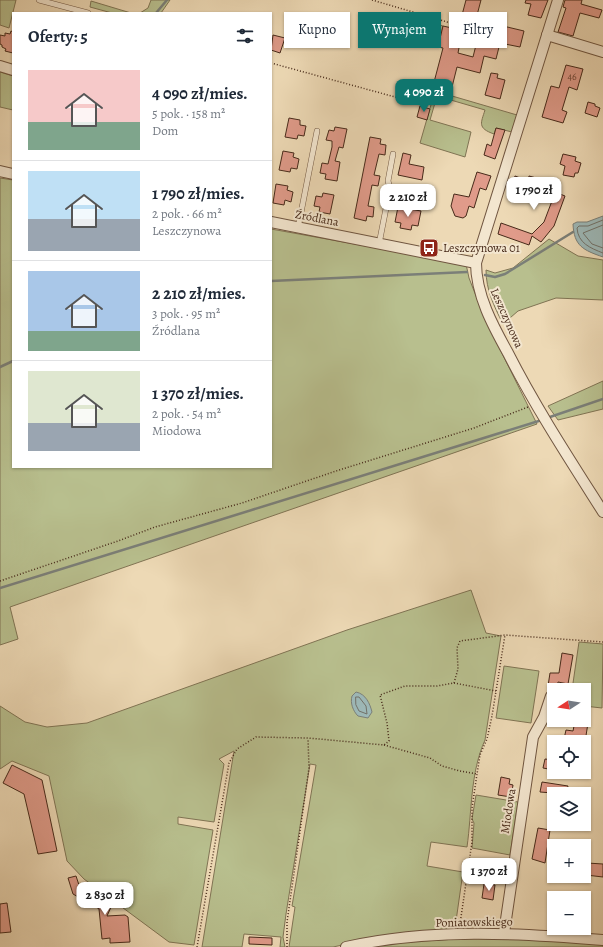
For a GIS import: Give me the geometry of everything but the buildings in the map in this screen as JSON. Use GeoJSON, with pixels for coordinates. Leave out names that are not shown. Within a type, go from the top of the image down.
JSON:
{"type":"FeatureCollection","features":[{"type":"Feature","properties":{"kind":"street","name":"Leszczynowa"},"geometry":{"type":"LineString","coordinates":[[558,0],[476,262],[476,272],[483,300],[496,332],[537,407],[603,512]]}},
{"type":"Feature","properties":{"kind":"street"},"geometry":{"type":"LineString","coordinates":[[547,35],[603,52]]}},
{"type":"Feature","properties":{"kind":"street"},"geometry":{"type":"LineString","coordinates":[[0,66],[12,70]]}},
{"type":"Feature","properties":{"kind":"street"},"geometry":{"type":"LineString","coordinates":[[0,171],[12,174]]}},
{"type":"Feature","properties":{"kind":"street","name":"Źródlana"},"geometry":{"type":"LineString","coordinates":[[272,222],[476,262]]}},
{"type":"Feature","properties":{"kind":"street","name":"Miodowa"},"geometry":{"type":"LineString","coordinates":[[504,933],[533,737],[544,717],[547,708]]}},
{"type":"Feature","properties":{"kind":"street","name":"Poniatowskiego"},"geometry":{"type":"LineString","coordinates":[[346,947],[394,938],[458,934],[504,933],[603,940]]}},
{"type":"Feature","properties":{"kind":"lane"},"geometry":{"type":"LineString","coordinates":[[39,0],[84,12]]}},
{"type":"Feature","properties":{"kind":"lane"},"geometry":{"type":"LineString","coordinates":[[298,228],[317,131]]}},
{"type":"Feature","properties":{"kind":"lane"},"geometry":{"type":"LineString","coordinates":[[379,244],[390,188],[388,181],[393,154]]}},
{"type":"Feature","properties":{"kind":"path"},"geometry":{"type":"LineString","coordinates":[[372,0],[449,23]]}},
{"type":"Feature","properties":{"kind":"path"},"geometry":{"type":"LineString","coordinates":[[272,63],[417,103]]}},
{"type":"Feature","properties":{"kind":"path"},"geometry":{"type":"LineString","coordinates":[[0,581],[155,527],[242,504],[336,471],[537,407]]}},
{"type":"Feature","properties":{"kind":"path"},"geometry":{"type":"LineString","coordinates":[[458,934],[472,842],[472,808],[477,774],[480,755],[487,739],[492,716],[505,635]]}},
{"type":"Feature","properties":{"kind":"path"},"geometry":{"type":"LineString","coordinates":[[454,683],[458,670],[457,648],[460,641],[505,635],[603,642]]}},
{"type":"Feature","properties":{"kind":"path"},"geometry":{"type":"LineString","coordinates":[[384,745],[389,741],[387,724],[380,695],[405,686],[437,686],[454,683],[496,691]]}},
{"type":"Feature","properties":{"kind":"path"},"geometry":{"type":"LineString","coordinates":[[197,947],[229,763],[237,749],[256,737],[308,738],[384,745],[430,758],[442,766],[460,772],[477,774]]}},
{"type":"Feature","properties":{"kind":"path"},"geometry":{"type":"LineString","coordinates":[[287,947],[288,922],[309,768],[308,738]]}},
{"type":"Feature","properties":{"kind":"green space"},"geometry":{"type":"Polygon","coordinates":[[[0,0],[16,0],[9,28],[0,25],[0,0]]]}},
{"type":"Feature","properties":{"kind":"green space"},"geometry":{"type":"Polygon","coordinates":[[[151,0],[170,0],[162,12],[142,12],[148,8],[151,0]]]}},
{"type":"Feature","properties":{"kind":"green space"},"geometry":{"type":"Polygon","coordinates":[[[91,1],[128,12],[108,12],[90,7],[91,1]]]}},
{"type":"Feature","properties":{"kind":"green space"},"geometry":{"type":"Polygon","coordinates":[[[0,72],[12,76],[12,110],[0,107],[0,72]]]}},
{"type":"Feature","properties":{"kind":"green space"},"geometry":{"type":"Polygon","coordinates":[[[435,91],[517,115],[512,132],[496,128],[494,134],[489,132],[485,130],[482,125],[482,118],[485,110],[437,96],[430,120],[471,132],[465,157],[420,143],[435,91]]]}},
{"type":"Feature","properties":{"kind":"green space"},"geometry":{"type":"Polygon","coordinates":[[[0,178],[12,180],[12,468],[272,468],[272,229],[466,264],[469,278],[485,319],[537,424],[10,607],[18,639],[0,645],[0,178]]]}},
{"type":"Feature","properties":{"kind":"green space"},"geometry":{"type":"Polygon","coordinates":[[[549,239],[578,256],[603,260],[603,300],[556,298],[518,311],[503,324],[489,291],[486,270],[495,273],[513,268],[549,239]]]}},
{"type":"Feature","properties":{"kind":"green space"},"geometry":{"type":"Polygon","coordinates":[[[603,381],[603,409],[558,420],[548,406],[603,381]]]}},
{"type":"Feature","properties":{"kind":"green space"},"geometry":{"type":"Polygon","coordinates":[[[471,590],[486,633],[501,636],[485,740],[480,753],[474,779],[467,847],[431,842],[427,866],[463,872],[455,928],[380,937],[333,947],[289,947],[295,907],[292,906],[316,765],[310,764],[286,914],[283,937],[285,947],[280,947],[281,937],[244,934],[242,947],[202,947],[234,751],[219,759],[224,764],[214,822],[178,817],[178,824],[213,830],[194,945],[169,942],[84,879],[67,861],[49,776],[12,761],[0,769],[0,706],[25,722],[47,727],[87,723],[347,630],[471,590]]]}},
{"type":"Feature","properties":{"kind":"green space"},"geometry":{"type":"Polygon","coordinates":[[[579,642],[603,644],[602,708],[591,707],[591,683],[573,683],[579,642]]]}},
{"type":"Feature","properties":{"kind":"green space"},"geometry":{"type":"Polygon","coordinates":[[[504,666],[539,671],[531,723],[496,718],[504,666]]]}},
{"type":"Feature","properties":{"kind":"green space"},"geometry":{"type":"Polygon","coordinates":[[[476,795],[518,802],[510,855],[472,848],[474,823],[472,819],[476,795]]]}},
{"type":"Feature","properties":{"kind":"green space"},"geometry":{"type":"Polygon","coordinates":[[[474,938],[519,938],[603,943],[603,947],[363,947],[389,943],[474,938]]]}},
{"type":"Feature","properties":{"kind":"water"},"geometry":{"type":"Polygon","coordinates":[[[603,216],[603,257],[590,252],[581,246],[575,237],[573,224],[577,222],[587,222],[603,216]]]}},
{"type":"Feature","properties":{"kind":"water"},"geometry":{"type":"Polygon","coordinates":[[[356,692],[365,697],[369,703],[372,712],[368,718],[358,716],[353,709],[351,699],[356,692]]]}},
{"type":"Feature","properties":{"kind":"waterway"},"geometry":{"type":"LineString","coordinates":[[157,12],[167,0]]}},
{"type":"Feature","properties":{"kind":"waterway"},"geometry":{"type":"LineString","coordinates":[[485,275],[495,277],[505,274],[573,232]]}},
{"type":"Feature","properties":{"kind":"waterway"},"geometry":{"type":"LineString","coordinates":[[272,281],[467,272]]}},
{"type":"Feature","properties":{"kind":"waterway"},"geometry":{"type":"LineString","coordinates":[[0,367],[12,361]]}},
{"type":"Feature","properties":{"kind":"waterway"},"geometry":{"type":"LineString","coordinates":[[547,418],[603,399]]}},
{"type":"Feature","properties":{"kind":"waterway"},"geometry":{"type":"LineString","coordinates":[[0,588],[542,420]]}},
{"type":"Feature","properties":{"kind":"place","name":"Leszczynowa 01"},"geometry":{"type":"Point","coordinates":[429,248]}}]}
